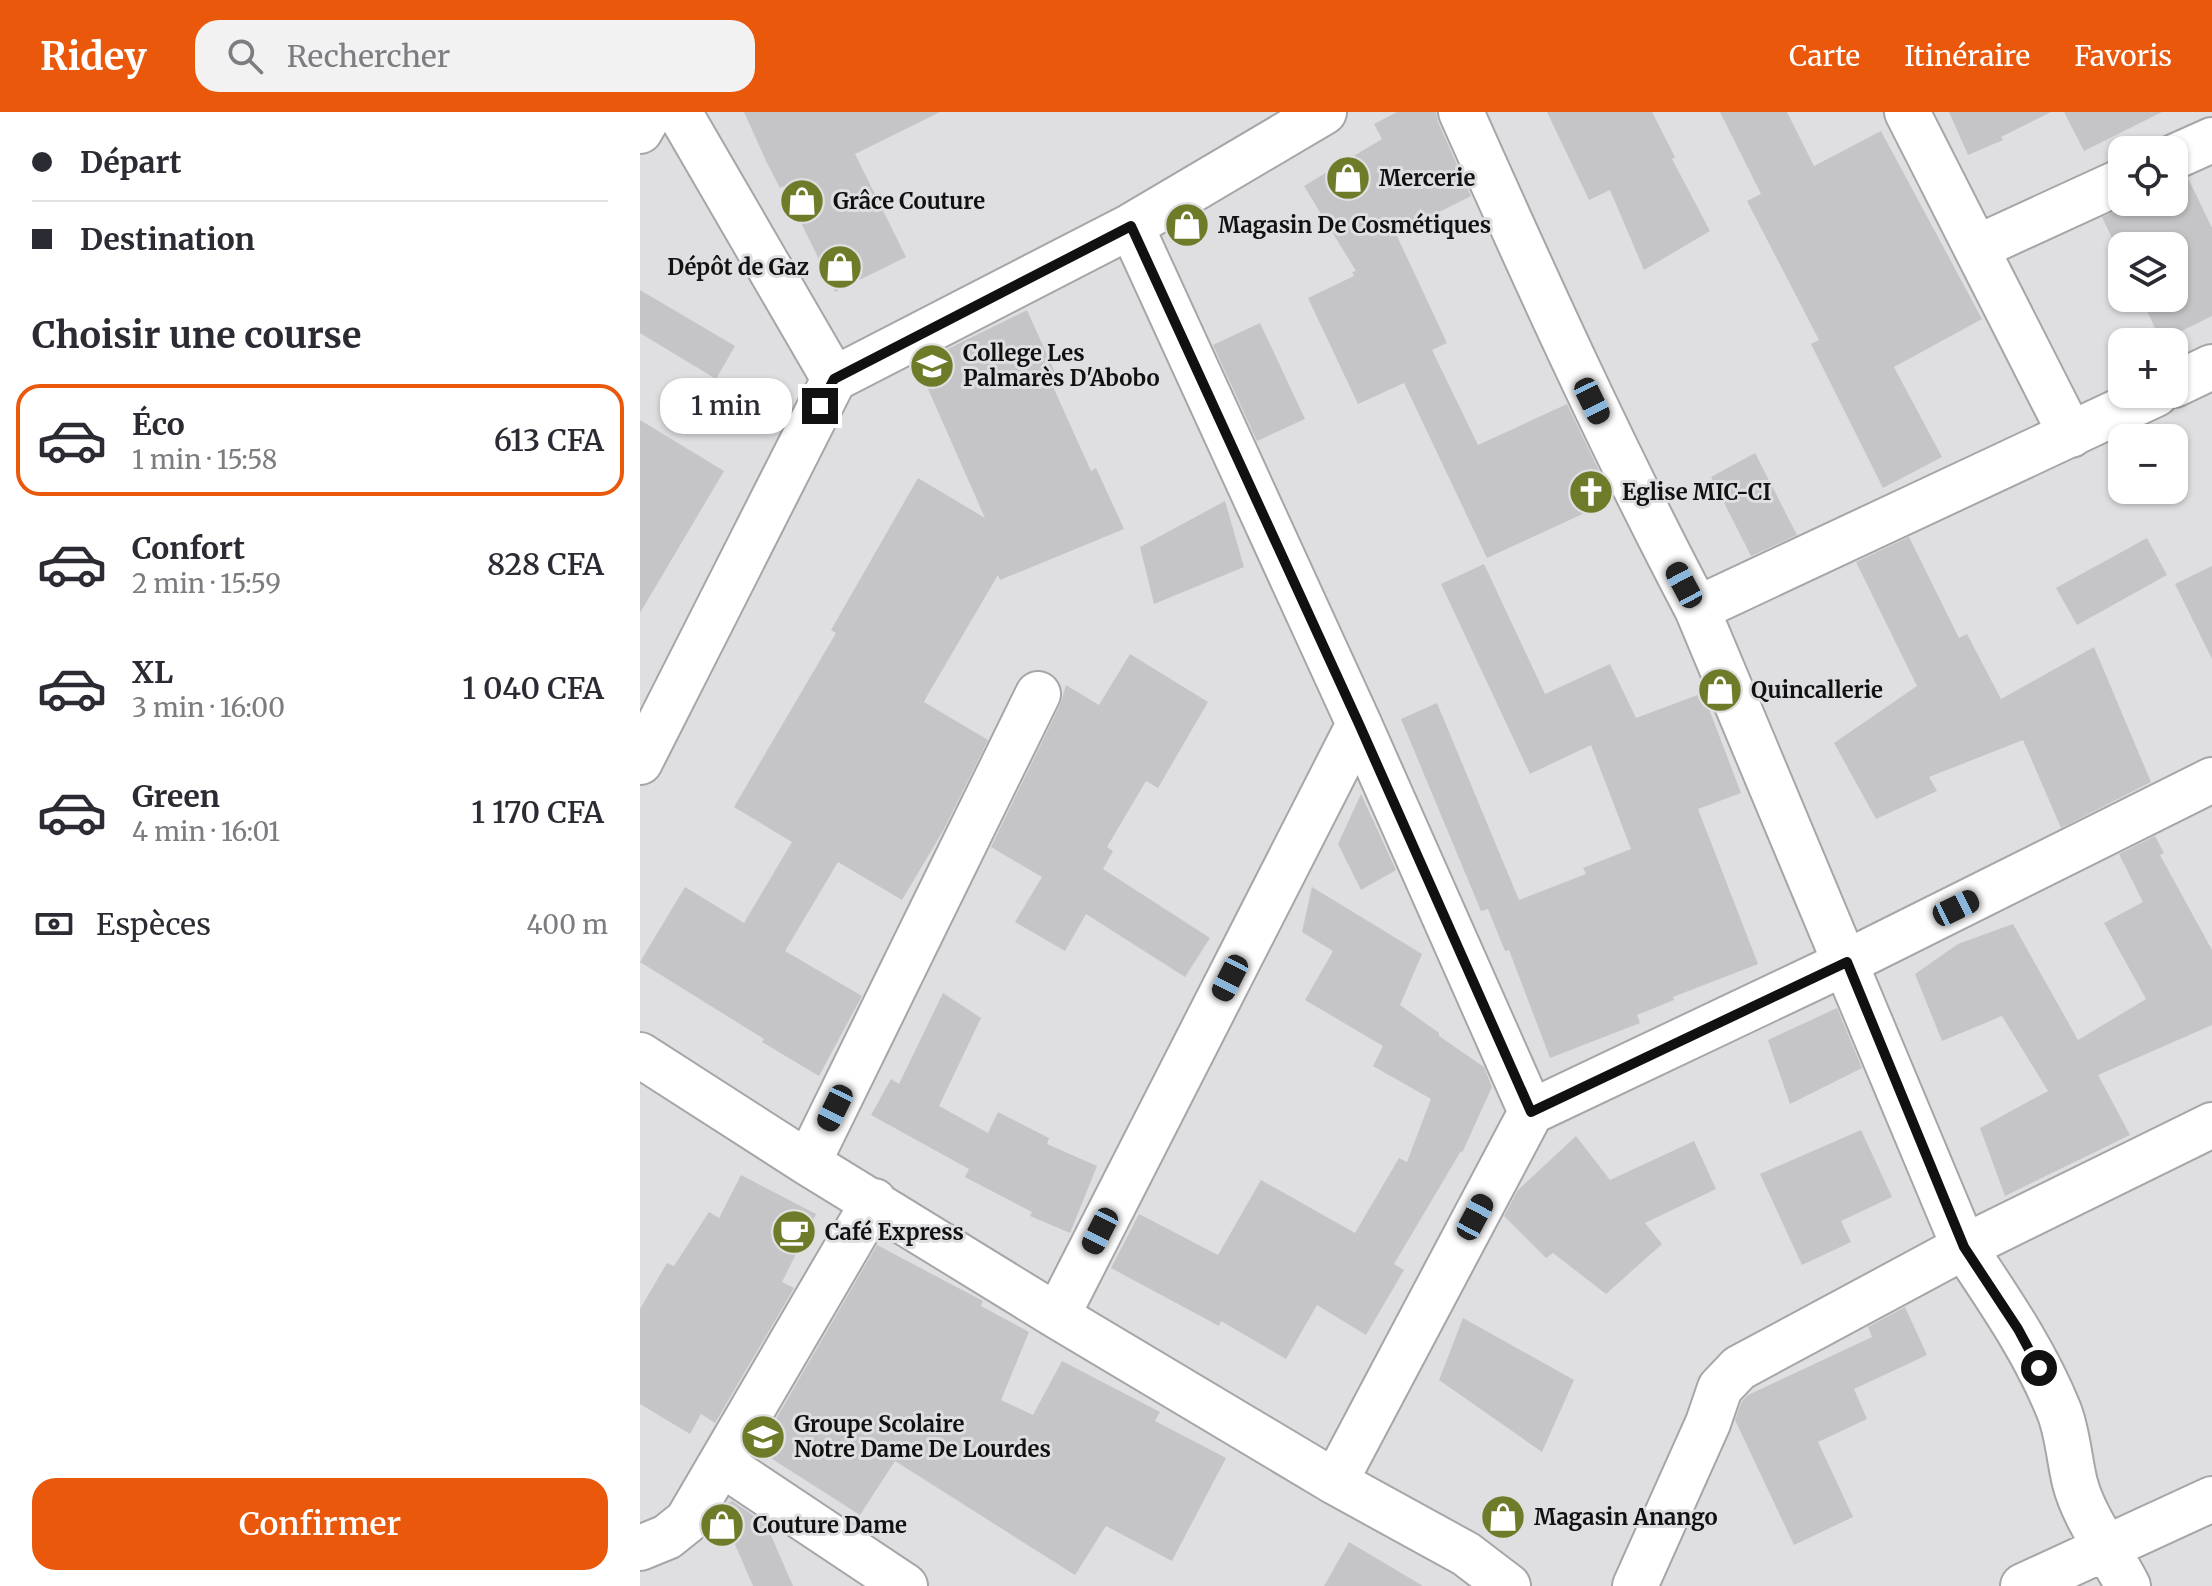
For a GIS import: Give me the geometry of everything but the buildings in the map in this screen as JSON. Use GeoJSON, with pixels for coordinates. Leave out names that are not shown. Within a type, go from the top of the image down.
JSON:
{"type":"FeatureCollection","features":[{"type":"Feature","properties":{"kind":"street"},"geometry":{"type":"LineString","coordinates":[[640,131],[651,112]]}},
{"type":"Feature","properties":{"kind":"street"},"geometry":{"type":"LineString","coordinates":[[679,112],[834,379]]}},
{"type":"Feature","properties":{"kind":"street"},"geometry":{"type":"LineString","coordinates":[[640,761],[834,379],[1131,226],[1324,112]]}},
{"type":"Feature","properties":{"kind":"street"},"geometry":{"type":"LineString","coordinates":[[1461,112],[1581,378],[1645,512],[1697,609],[1964,1247],[2018,1329],[2039,1368],[2060,1414],[2083,1505],[2118,1567]]}},
{"type":"Feature","properties":{"kind":"street"},"geometry":{"type":"LineString","coordinates":[[1907,112],[2071,435]]}},
{"type":"Feature","properties":{"kind":"street"},"geometry":{"type":"LineString","coordinates":[[2188,151],[2212,140]]}},
{"type":"Feature","properties":{"kind":"street"},"geometry":{"type":"LineString","coordinates":[[1976,248],[2108,187]]}},
{"type":"Feature","properties":{"kind":"street"},"geometry":{"type":"LineString","coordinates":[[1131,226],[1359,724],[1531,1112]]}},
{"type":"Feature","properties":{"kind":"street"},"geometry":{"type":"LineString","coordinates":[[2188,378],[2212,367]]}},
{"type":"Feature","properties":{"kind":"street"},"geometry":{"type":"LineString","coordinates":[[1697,609],[2127,408]]}},
{"type":"Feature","properties":{"kind":"street"},"geometry":{"type":"LineString","coordinates":[[808,1163],[1038,694]]}},
{"type":"Feature","properties":{"kind":"street"},"geometry":{"type":"LineString","coordinates":[[1057,1316],[1359,724]]}},
{"type":"Feature","properties":{"kind":"street"},"geometry":{"type":"LineString","coordinates":[[1335,1482],[1531,1112],[1847,962],[2212,780]]}},
{"type":"Feature","properties":{"kind":"street"},"geometry":{"type":"LineString","coordinates":[[640,1055],[808,1163],[1057,1316],[1335,1482],[1466,1554],[1508,1586]]}},
{"type":"Feature","properties":{"kind":"street"},"geometry":{"type":"LineString","coordinates":[[1635,1586],[1708,1423],[1720,1388],[1739,1368],[1964,1247],[2212,1125]]}},
{"type":"Feature","properties":{"kind":"street"},"geometry":{"type":"LineString","coordinates":[[640,1548],[667,1537],[687,1521],[874,1201]]}},
{"type":"Feature","properties":{"kind":"street"},"geometry":{"type":"LineString","coordinates":[[722,1464],[905,1586]]}},
{"type":"Feature","properties":{"kind":"street"},"geometry":{"type":"LineString","coordinates":[[2023,1586],[2118,1567],[2212,1499]]}},
{"type":"Feature","properties":{"kind":"place","name":"Mercerie"},"geometry":{"type":"Point","coordinates":[1348,178]}},
{"type":"Feature","properties":{"kind":"place","name":"Grâce Couture"},"geometry":{"type":"Point","coordinates":[802,201]}},
{"type":"Feature","properties":{"kind":"place","name":"Magasin De Cosmétiques"},"geometry":{"type":"Point","coordinates":[1187,225]}},
{"type":"Feature","properties":{"kind":"place","name":"Dépôt de Gaz"},"geometry":{"type":"Point","coordinates":[840,267]}},
{"type":"Feature","properties":{"kind":"place","name":"College Les Palmarès D'Abobo"},"geometry":{"type":"Point","coordinates":[932,366]}},
{"type":"Feature","properties":{"kind":"place","name":"Eglise MIC-CI"},"geometry":{"type":"Point","coordinates":[1591,492]}},
{"type":"Feature","properties":{"kind":"place","name":"Quincallerie"},"geometry":{"type":"Point","coordinates":[1720,690]}},
{"type":"Feature","properties":{"kind":"place","name":"Café Express"},"geometry":{"type":"Point","coordinates":[794,1232]}},
{"type":"Feature","properties":{"kind":"place","name":"Groupe Scolaire Notre Dame De Lourdes"},"geometry":{"type":"Point","coordinates":[763,1437]}},
{"type":"Feature","properties":{"kind":"place","name":"Magasin Anango"},"geometry":{"type":"Point","coordinates":[1503,1517]}},
{"type":"Feature","properties":{"kind":"place","name":"Couture Dame"},"geometry":{"type":"Point","coordinates":[722,1525]}},
{"type":"Feature","properties":{"kind":"route"},"geometry":{"type":"LineString","coordinates":[[820,406],[834,379],[1131,226],[1359,724],[1531,1112],[1847,962],[1964,1247],[2018,1329],[2039,1368]]}}]}
